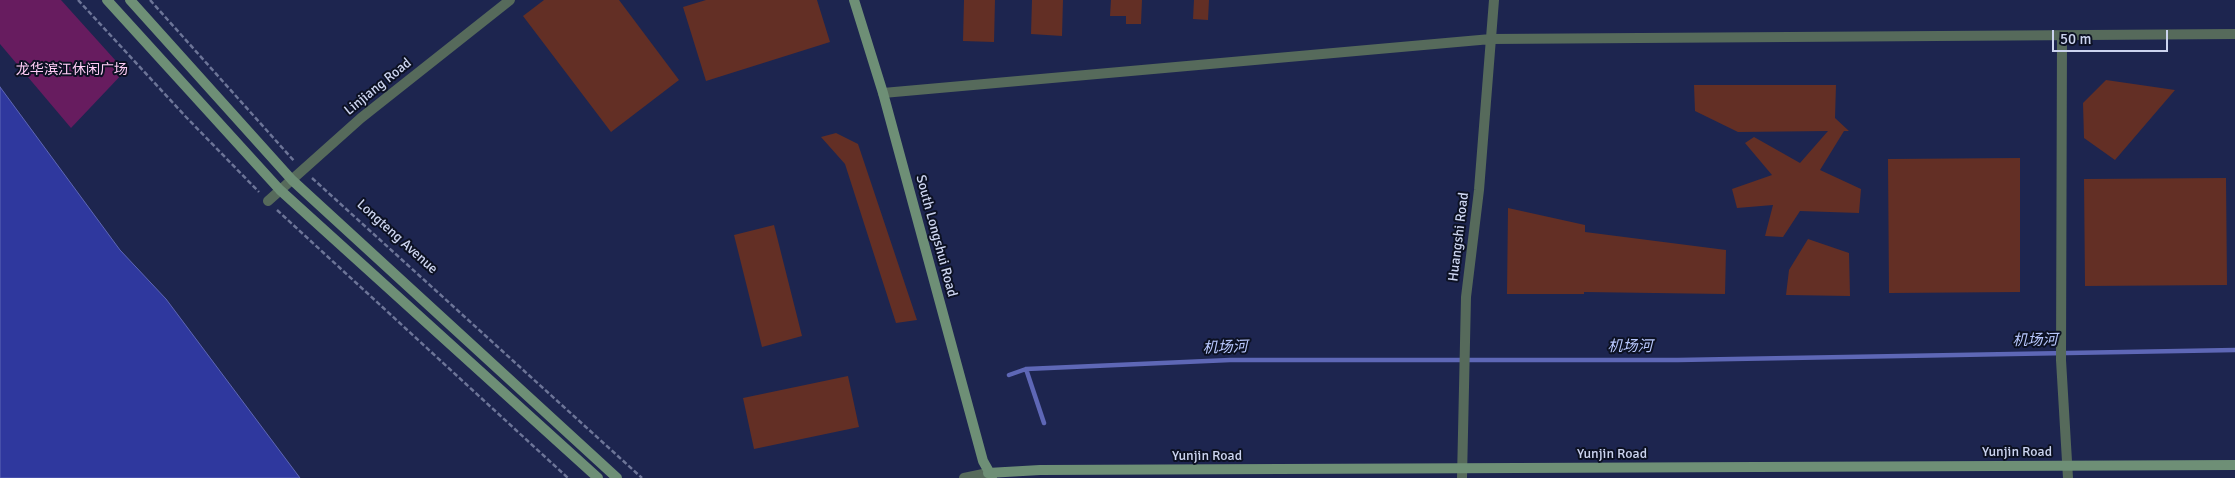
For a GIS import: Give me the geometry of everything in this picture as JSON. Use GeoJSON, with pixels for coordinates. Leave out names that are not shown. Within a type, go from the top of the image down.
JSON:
{"type":"FeatureCollection","features":[{"type":"Feature","properties":{"kind":"main road"},"geometry":{"type":"LineString","coordinates":[[107,0],[280,190],[598,478]]}},
{"type":"Feature","properties":{"kind":"main road","name":"Longteng Avenue"},"geometry":{"type":"LineString","coordinates":[[130,0],[292,180],[617,478]]}},
{"type":"Feature","properties":{"kind":"main road","name":"South Longshui Road"},"geometry":{"type":"LineString","coordinates":[[854,0],[883,93],[990,476]]}},
{"type":"Feature","properties":{"kind":"main road","name":"Yunjin Road"},"geometry":{"type":"LineString","coordinates":[[990,476],[1040,470],[1462,473],[2235,465]]}},
{"type":"Feature","properties":{"kind":"street","name":"Linjiang Road"},"geometry":{"type":"LineString","coordinates":[[268,201],[361,118],[510,0]]}},
{"type":"Feature","properties":{"kind":"street","name":"Huangshi Road"},"geometry":{"type":"LineString","coordinates":[[1462,473],[1466,297],[1479,190],[1494,0]]}},
{"type":"Feature","properties":{"kind":"street"},"geometry":{"type":"LineString","coordinates":[[883,93],[1491,39],[2235,34]]}},
{"type":"Feature","properties":{"kind":"street"},"geometry":{"type":"LineString","coordinates":[[2062,36],[2061,360],[2068,478]]}},
{"type":"Feature","properties":{"kind":"street"},"geometry":{"type":"LineString","coordinates":[[964,478],[990,476]]}},
{"type":"Feature","properties":{"kind":"path","name":"Longteng Avenue"},"geometry":{"type":"LineString","coordinates":[[150,0],[302,170],[642,478]]}},
{"type":"Feature","properties":{"kind":"green space","name":"龙华滨江休闲广场"},"geometry":{"type":"Polygon","coordinates":[[[0,0],[61,0],[125,71],[71,128],[0,44],[0,0]]]}},
{"type":"Feature","properties":{"kind":"shaded area"},"geometry":{"type":"Polygon","coordinates":[[[0,87],[120,250],[166,299],[300,478],[0,478],[0,87]]]}},
{"type":"Feature","properties":{"kind":"building"},"geometry":{"type":"Polygon","coordinates":[[[544,0],[619,0],[679,80],[611,132],[523,16],[544,0]]]}},
{"type":"Feature","properties":{"kind":"building"},"geometry":{"type":"Polygon","coordinates":[[[706,0],[817,0],[830,42],[706,81],[683,7],[706,0]]]}},
{"type":"Feature","properties":{"kind":"building"},"geometry":{"type":"Polygon","coordinates":[[[964,0],[995,0],[994,42],[963,41],[964,0]]]}},
{"type":"Feature","properties":{"kind":"building"},"geometry":{"type":"Polygon","coordinates":[[[1032,0],[1063,0],[1062,36],[1031,34],[1032,0]]]}},
{"type":"Feature","properties":{"kind":"building"},"geometry":{"type":"Polygon","coordinates":[[[1111,0],[1142,0],[1141,24],[1126,24],[1126,16],[1110,16],[1111,0]]]}},
{"type":"Feature","properties":{"kind":"building"},"geometry":{"type":"Polygon","coordinates":[[[1194,0],[1209,0],[1208,20],[1193,19],[1194,0]]]}},
{"type":"Feature","properties":{"kind":"building"},"geometry":{"type":"Polygon","coordinates":[[[2106,80],[2175,90],[2115,160],[2084,138],[2083,103],[2106,80]]]}},
{"type":"Feature","properties":{"kind":"building"},"geometry":{"type":"Polygon","coordinates":[[[1694,85],[1836,85],[1835,118],[1849,131],[1844,131],[1820,170],[1861,189],[1859,213],[1800,211],[1783,237],[1765,236],[1773,205],[1737,208],[1732,189],[1772,175],[1745,143],[1754,137],[1800,163],[1828,131],[1738,132],[1695,111],[1694,85]]]}},
{"type":"Feature","properties":{"kind":"building"},"geometry":{"type":"Polygon","coordinates":[[[836,133],[858,144],[917,320],[896,323],[845,164],[821,137],[836,133]]]}},
{"type":"Feature","properties":{"kind":"building"},"geometry":{"type":"Polygon","coordinates":[[[2020,158],[2020,292],[1889,293],[1888,159],[2020,158]]]}},
{"type":"Feature","properties":{"kind":"building"},"geometry":{"type":"Polygon","coordinates":[[[2226,178],[2227,285],[2085,286],[2084,179],[2226,178]]]}},
{"type":"Feature","properties":{"kind":"building"},"geometry":{"type":"Polygon","coordinates":[[[1508,208],[1585,225],[1585,232],[1726,250],[1725,294],[1584,292],[1584,294],[1507,294],[1508,208]]]}},
{"type":"Feature","properties":{"kind":"building"},"geometry":{"type":"Polygon","coordinates":[[[774,225],[802,336],[762,347],[734,235],[774,225]]]}},
{"type":"Feature","properties":{"kind":"building"},"geometry":{"type":"Polygon","coordinates":[[[1808,239],[1849,253],[1850,296],[1786,295],[1789,270],[1808,239]]]}},
{"type":"Feature","properties":{"kind":"building"},"geometry":{"type":"Polygon","coordinates":[[[848,376],[859,427],[754,449],[743,398],[848,376]]]}},
{"type":"Feature","properties":{"kind":"waterway","name":"机场河"},"geometry":{"type":"LineString","coordinates":[[1009,375],[1026,369],[1230,360],[1678,360],[2235,350]]}},
{"type":"Feature","properties":{"kind":"waterway","name":"机场河"},"geometry":{"type":"LineString","coordinates":[[1026,369],[1044,423]]}}]}
